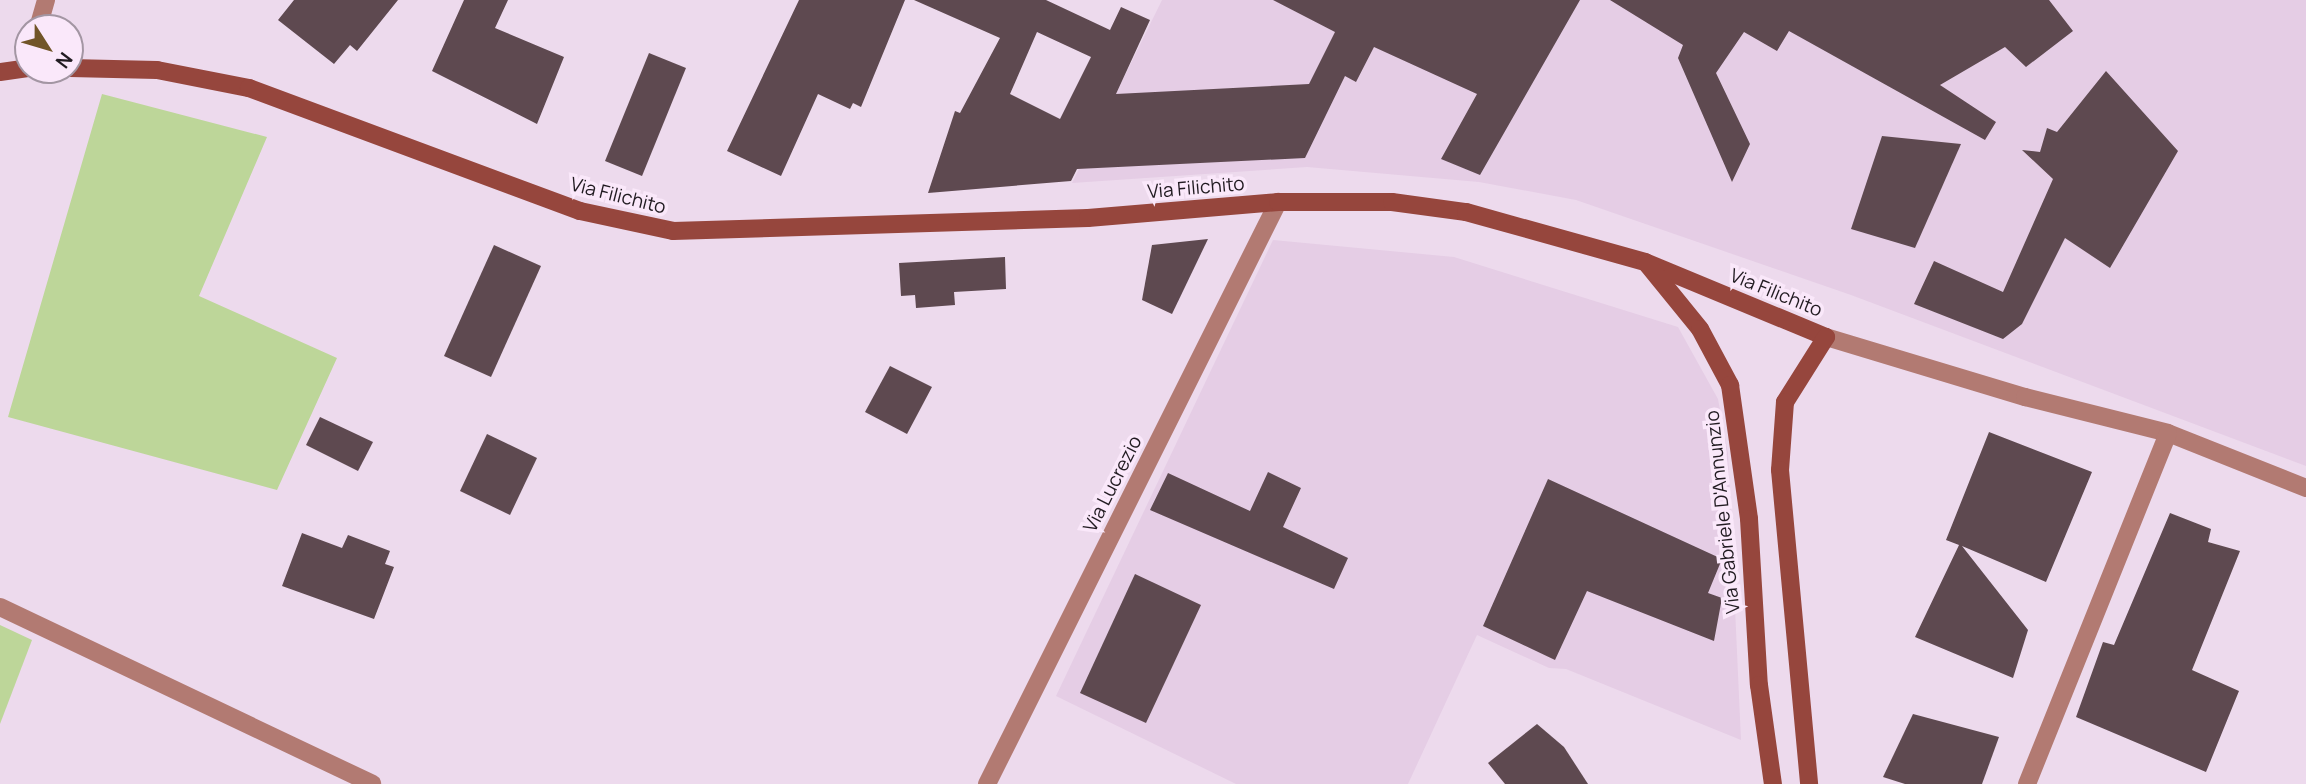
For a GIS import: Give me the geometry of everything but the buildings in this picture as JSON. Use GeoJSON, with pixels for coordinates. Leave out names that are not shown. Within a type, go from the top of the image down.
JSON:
{"type":"FeatureCollection","features":[{"type":"Feature","properties":{"kind":"street","name":"Via Filichito"},"geometry":{"type":"LineString","coordinates":[[84,68],[157,70],[248,88],[580,211],[673,231],[1074,218],[1278,202],[1392,202],[1466,212],[1645,262],[1826,337],[2025,397],[2168,433],[2306,488]]}},
{"type":"Feature","properties":{"kind":"street","name":"Via Lucrezio"},"geometry":{"type":"LineString","coordinates":[[987,784],[1278,202]]}},
{"type":"Feature","properties":{"kind":"street","name":"Via Gabriele D'Annunzio"},"geometry":{"type":"LineString","coordinates":[[1645,262],[1700,329],[1730,385],[1749,519],[1759,685],[1773,784]]}},
{"type":"Feature","properties":{"kind":"street"},"geometry":{"type":"LineString","coordinates":[[1809,784],[1780,470],[1785,402],[1826,337]]}},
{"type":"Feature","properties":{"kind":"street"},"geometry":{"type":"LineString","coordinates":[[2027,784],[2168,433]]}},
{"type":"Feature","properties":{"kind":"street"},"geometry":{"type":"LineString","coordinates":[[0,607],[361,782]]}},
{"type":"Feature","properties":{"kind":"shaded area"},"geometry":{"type":"Polygon","coordinates":[[[1162,0],[2306,0],[2306,466],[1851,295],[1576,200],[1479,182],[1307,167],[1072,183],[1162,0]]]}},
{"type":"Feature","properties":{"kind":"shaded area"},"geometry":{"type":"Polygon","coordinates":[[[1273,240],[1454,257],[1678,327],[1718,399],[1728,453],[1741,740],[1566,669],[1549,668],[1477,635],[1408,784],[1236,784],[1056,696],[1273,240]]]}},
{"type":"Feature","properties":{"kind":"green space"},"geometry":{"type":"Polygon","coordinates":[[[102,94],[267,137],[199,296],[337,358],[277,490],[8,417],[102,94]]]}},
{"type":"Feature","properties":{"kind":"green space"},"geometry":{"type":"Polygon","coordinates":[[[0,625],[32,640],[0,724],[0,625]]]}}]}
